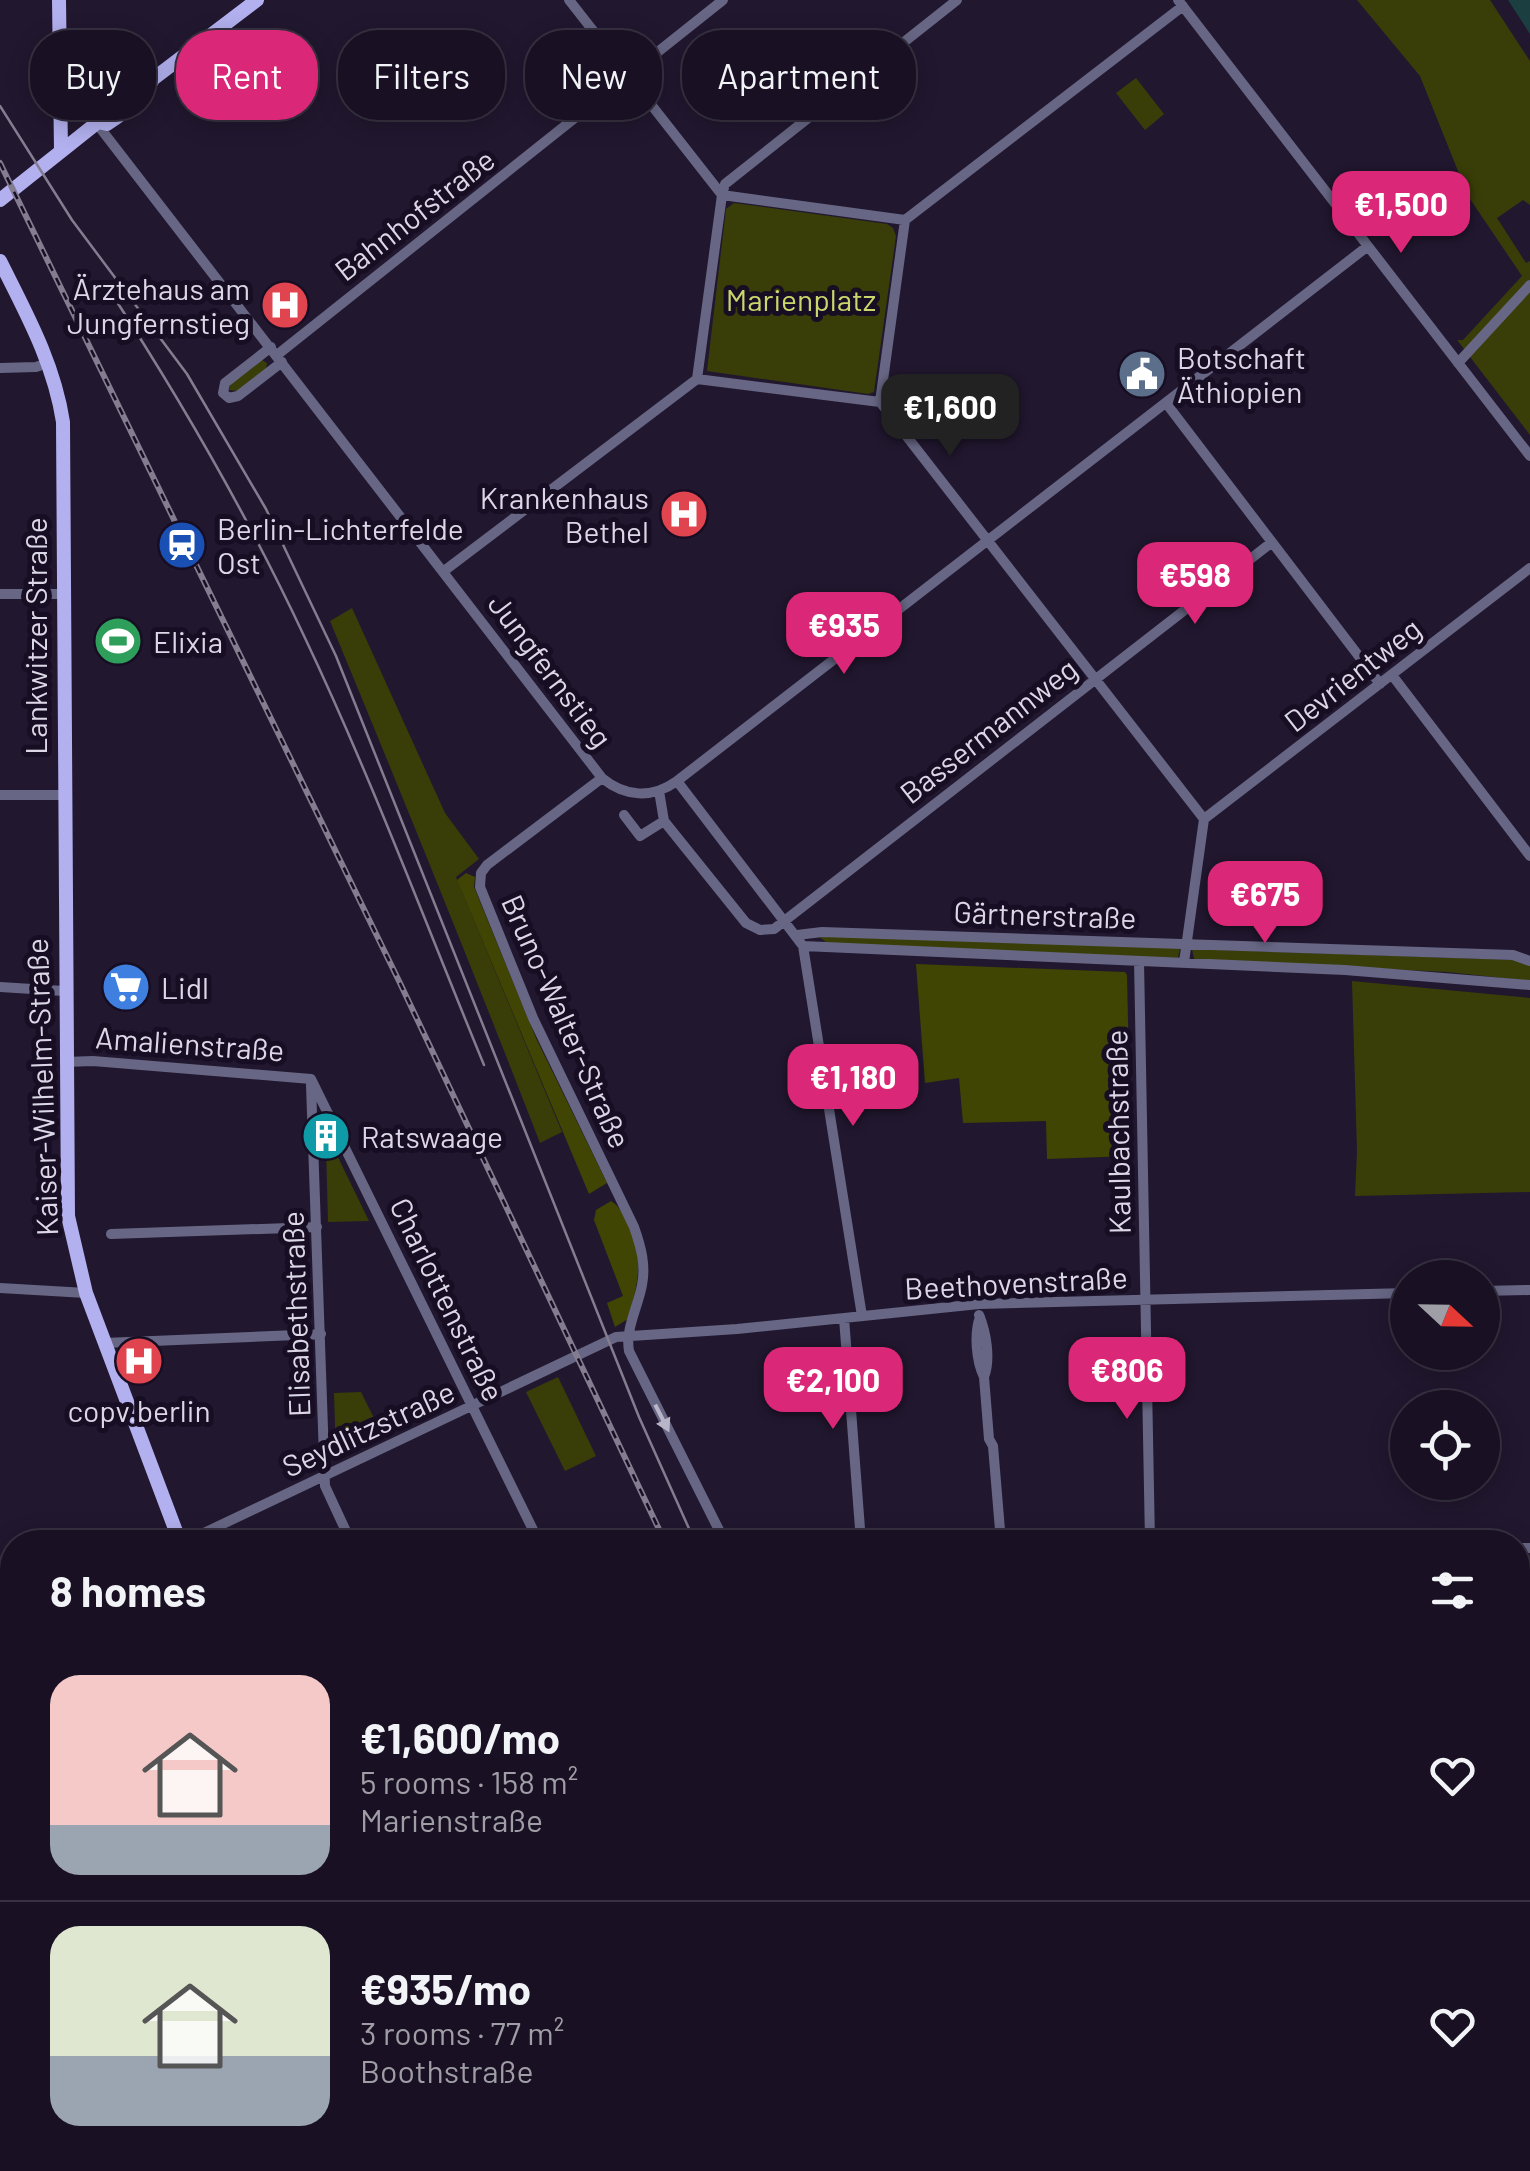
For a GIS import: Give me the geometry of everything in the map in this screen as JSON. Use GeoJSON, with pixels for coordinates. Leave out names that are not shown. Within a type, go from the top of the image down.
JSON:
{"type":"FeatureCollection","features":[{"type":"Feature","properties":{"kind":"main road"},"geometry":{"type":"LineString","coordinates":[[59,0],[59,30]]}},
{"type":"Feature","properties":{"kind":"main road"},"geometry":{"type":"LineString","coordinates":[[0,200],[98,122],[107,124],[117,118],[148,91],[153,79],[258,0]]}},
{"type":"Feature","properties":{"kind":"main road"},"geometry":{"type":"LineString","coordinates":[[60,120],[60,150]]}},
{"type":"Feature","properties":{"kind":"main road","name":"Lankwitzer Straße"},"geometry":{"type":"LineString","coordinates":[[0,261],[48,363],[63,422],[64,912]]}},
{"type":"Feature","properties":{"kind":"main road","name":"Kaiser-Wilhelm-Straße"},"geometry":{"type":"LineString","coordinates":[[64,912],[68,1216],[86,1294],[178,1530]]}},
{"type":"Feature","properties":{"kind":"street"},"geometry":{"type":"LineString","coordinates":[[569,0],[592,30]]}},
{"type":"Feature","properties":{"kind":"street","name":"Bahnhofstraße"},"geometry":{"type":"LineString","coordinates":[[662,49],[724,0]]}},
{"type":"Feature","properties":{"kind":"street"},"geometry":{"type":"LineString","coordinates":[[697,379],[725,184],[957,0]]}},
{"type":"Feature","properties":{"kind":"street"},"geometry":{"type":"LineString","coordinates":[[880,402],[906,220],[1181,3],[1530,456]]}},
{"type":"Feature","properties":{"kind":"street"},"geometry":{"type":"LineString","coordinates":[[662,119],[722,195],[906,220]]}},
{"type":"Feature","properties":{"kind":"street","name":"Bahnhofstraße"},"geometry":{"type":"LineString","coordinates":[[277,355],[573,120]]}},
{"type":"Feature","properties":{"kind":"street","name":"Jungfernstieg"},"geometry":{"type":"LineString","coordinates":[[98,122],[602,778],[628,793],[659,791]]}},
{"type":"Feature","properties":{"kind":"street"},"geometry":{"type":"LineString","coordinates":[[784,919],[768,930],[746,923],[664,820],[659,791],[677,782],[1368,246]]}},
{"type":"Feature","properties":{"kind":"street"},"geometry":{"type":"LineString","coordinates":[[1458,363],[1530,286]]}},
{"type":"Feature","properties":{"kind":"street"},"geometry":{"type":"LineString","coordinates":[[277,355],[238,396],[230,398],[223,393],[225,383],[277,355]]}},
{"type":"Feature","properties":{"kind":"street"},"geometry":{"type":"LineString","coordinates":[[0,368],[48,363]]}},
{"type":"Feature","properties":{"kind":"street"},"geometry":{"type":"LineString","coordinates":[[444,571],[697,379],[880,402],[1204,819],[1184,962]]}},
{"type":"Feature","properties":{"kind":"street"},"geometry":{"type":"LineString","coordinates":[[1166,403],[1380,684]]}},
{"type":"Feature","properties":{"kind":"street","name":"Bassermannweg"},"geometry":{"type":"LineString","coordinates":[[784,919],[1271,543]]}},
{"type":"Feature","properties":{"kind":"street","name":"Devrientweg"},"geometry":{"type":"LineString","coordinates":[[1204,819],[1530,568]]}},
{"type":"Feature","properties":{"kind":"street"},"geometry":{"type":"LineString","coordinates":[[0,594],[63,594]]}},
{"type":"Feature","properties":{"kind":"street"},"geometry":{"type":"LineString","coordinates":[[1392,675],[1530,856]]}},
{"type":"Feature","properties":{"kind":"street","name":"Bruno-Walter-Straße"},"geometry":{"type":"LineString","coordinates":[[602,778],[487,865],[481,873],[480,887],[533,1018],[640,1244],[642,1286],[628,1335]]}},
{"type":"Feature","properties":{"kind":"street"},"geometry":{"type":"LineString","coordinates":[[677,782],[804,946],[862,1316]]}},
{"type":"Feature","properties":{"kind":"street"},"geometry":{"type":"LineString","coordinates":[[0,795],[64,795]]}},
{"type":"Feature","properties":{"kind":"street"},"geometry":{"type":"LineString","coordinates":[[624,815],[640,836],[664,820]]}},
{"type":"Feature","properties":{"kind":"street","name":"Gärtnerstraße"},"geometry":{"type":"LineString","coordinates":[[796,935],[822,932],[1513,954],[1530,961]]}},
{"type":"Feature","properties":{"kind":"street","name":"Gärtnerstraße"},"geometry":{"type":"LineString","coordinates":[[804,946],[1184,962],[1443,976],[1530,985]]}},
{"type":"Feature","properties":{"kind":"street","name":"Kaulbachstraße"},"geometry":{"type":"LineString","coordinates":[[1139,961],[1150,1530]]}},
{"type":"Feature","properties":{"kind":"street"},"geometry":{"type":"LineString","coordinates":[[0,987],[64,991]]}},
{"type":"Feature","properties":{"kind":"street","name":"Amalienstraße"},"geometry":{"type":"LineString","coordinates":[[64,1062],[127,1063],[311,1078]]}},
{"type":"Feature","properties":{"kind":"street","name":"Elisabethstraße"},"geometry":{"type":"LineString","coordinates":[[311,1078],[326,1486],[346,1530]]}},
{"type":"Feature","properties":{"kind":"street","name":"Charlottenstraße"},"geometry":{"type":"LineString","coordinates":[[311,1078],[532,1530]]}},
{"type":"Feature","properties":{"kind":"street"},"geometry":{"type":"LineString","coordinates":[[111,1234],[318,1227]]}},
{"type":"Feature","properties":{"kind":"street"},"geometry":{"type":"LineString","coordinates":[[0,1288],[86,1294]]}},
{"type":"Feature","properties":{"kind":"street"},"geometry":{"type":"LineString","coordinates":[[1500,1291],[1530,1290]]}},
{"type":"Feature","properties":{"kind":"street","name":"Beethovenstraße"},"geometry":{"type":"LineString","coordinates":[[628,1335],[862,1316],[1145,1300],[1390,1294]]}},
{"type":"Feature","properties":{"kind":"street"},"geometry":{"type":"LineString","coordinates":[[979,1311],[976,1326],[996,1530]]}},
{"type":"Feature","properties":{"kind":"street"},"geometry":{"type":"LineString","coordinates":[[844,1318],[860,1530]]}},
{"type":"Feature","properties":{"kind":"street"},"geometry":{"type":"LineString","coordinates":[[104,1343],[322,1334]]}},
{"type":"Feature","properties":{"kind":"street"},"geometry":{"type":"LineString","coordinates":[[628,1335],[629,1351],[719,1530]]}},
{"type":"Feature","properties":{"kind":"street","name":"Seydlitzstraße"},"geometry":{"type":"LineString","coordinates":[[209,1530],[616,1337],[628,1335]]}},
{"type":"Feature","properties":{"kind":"green space"},"geometry":{"type":"Polygon","coordinates":[[[1357,0],[1490,0],[1530,61],[1530,205],[1523,200],[1497,218],[1526,263],[1530,261],[1530,435],[1457,340],[1463,340],[1522,276],[1468,196],[1420,76],[1357,0]]]}},
{"type":"Feature","properties":{"kind":"green space"},"geometry":{"type":"Polygon","coordinates":[[[1136,78],[1164,114],[1145,130],[1116,93],[1136,78]]]}},
{"type":"Feature","properties":{"kind":"green space","name":"Marienplatz"},"geometry":{"type":"Polygon","coordinates":[[[734,203],[887,224],[893,228],[896,236],[874,392],[707,371],[726,209],[734,203]]]}},
{"type":"Feature","properties":{"kind":"green space"},"geometry":{"type":"Polygon","coordinates":[[[262,360],[267,363],[266,369],[237,391],[229,390],[231,383],[262,360]]]}},
{"type":"Feature","properties":{"kind":"green space"},"geometry":{"type":"Polygon","coordinates":[[[352,608],[445,813],[479,859],[456,877],[562,1132],[540,1143],[330,621],[352,608]]]}},
{"type":"Feature","properties":{"kind":"green space"},"geometry":{"type":"Polygon","coordinates":[[[466,873],[475,877],[474,887],[536,1038],[607,1183],[589,1194],[457,880],[466,873]]]}},
{"type":"Feature","properties":{"kind":"green space"},"geometry":{"type":"Polygon","coordinates":[[[818,936],[1180,948],[1178,958],[831,946],[818,936]]]}},
{"type":"Feature","properties":{"kind":"green space"},"geometry":{"type":"Polygon","coordinates":[[[1192,949],[1517,960],[1530,964],[1530,981],[1447,972],[1194,959],[1192,949]]]}},
{"type":"Feature","properties":{"kind":"green space"},"geometry":{"type":"Polygon","coordinates":[[[916,964],[1125,972],[1131,1156],[1047,1159],[1046,1121],[963,1123],[959,1078],[925,1083],[916,964]]]}},
{"type":"Feature","properties":{"kind":"green space"},"geometry":{"type":"Polygon","coordinates":[[[1352,981],[1530,998],[1530,1192],[1355,1196],[1352,981]]]}},
{"type":"Feature","properties":{"kind":"green space"},"geometry":{"type":"Polygon","coordinates":[[[333,1147],[369,1221],[328,1222],[326,1148],[333,1147]]]}},
{"type":"Feature","properties":{"kind":"green space"},"geometry":{"type":"Polygon","coordinates":[[[611,1201],[620,1209],[638,1257],[628,1319],[615,1327],[607,1303],[623,1296],[594,1220],[596,1210],[611,1201]]]}},
{"type":"Feature","properties":{"kind":"green space"},"geometry":{"type":"Polygon","coordinates":[[[558,1377],[596,1456],[565,1471],[526,1392],[558,1377]]]}},
{"type":"Feature","properties":{"kind":"green space"},"geometry":{"type":"Polygon","coordinates":[[[361,1392],[383,1436],[336,1458],[334,1393],[361,1392]]]}},
{"type":"Feature","properties":{"kind":"shaded area"},"geometry":{"type":"Polygon","coordinates":[[[1508,0],[1530,0],[1530,34],[1508,0]]]}},
{"type":"Feature","properties":{"kind":"tram line"},"geometry":{"type":"LineString","coordinates":[[0,106],[72,220],[187,374],[266,509],[336,656],[639,1417],[690,1530]]}},
{"type":"Feature","properties":{"kind":"tram line"},"geometry":{"type":"LineString","coordinates":[[108,288],[212,459],[283,593],[353,743],[484,1065]]}},
{"type":"Feature","properties":{"kind":"railway"},"geometry":{"type":"LineString","coordinates":[[0,163],[399,981],[659,1530]]}},
{"type":"Feature","properties":{"kind":"place","name":"Ärztehaus am Jungfernstieg"},"geometry":{"type":"Point","coordinates":[285,305]}},
{"type":"Feature","properties":{"kind":"place","name":"Botschaft Äthiopien"},"geometry":{"type":"Point","coordinates":[1142,374]}},
{"type":"Feature","properties":{"kind":"place","name":"Krankenhaus Bethel"},"geometry":{"type":"Point","coordinates":[684,514]}},
{"type":"Feature","properties":{"kind":"place","name":"Berlin-Lichterfelde Ost"},"geometry":{"type":"Point","coordinates":[182,545]}},
{"type":"Feature","properties":{"kind":"place","name":"Elixia"},"geometry":{"type":"Point","coordinates":[118,641]}},
{"type":"Feature","properties":{"kind":"place","name":"Lidl"},"geometry":{"type":"Point","coordinates":[126,987]}},
{"type":"Feature","properties":{"kind":"place","name":"Ratswaage"},"geometry":{"type":"Point","coordinates":[326,1136]}},
{"type":"Feature","properties":{"kind":"place","name":"copv.berlin"},"geometry":{"type":"Point","coordinates":[139,1361]}}]}
